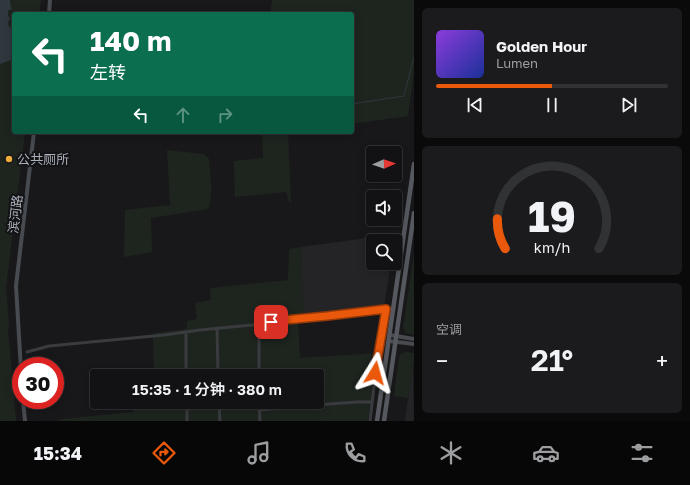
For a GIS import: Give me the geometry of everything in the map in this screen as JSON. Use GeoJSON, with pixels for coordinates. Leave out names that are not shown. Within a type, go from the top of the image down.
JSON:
{"type":"FeatureCollection","features":[{"type":"Feature","properties":{"kind":"main road"},"geometry":{"type":"LineString","coordinates":[[49,12],[50,0]]}},
{"type":"Feature","properties":{"kind":"main road","name":"滨河路"},"geometry":{"type":"LineString","coordinates":[[20,357],[16,286],[34,134]]}},
{"type":"Feature","properties":{"kind":"main road"},"geometry":{"type":"LineString","coordinates":[[377,421],[414,164]]}},
{"type":"Feature","properties":{"kind":"main road"},"geometry":{"type":"LineString","coordinates":[[384,421],[414,213]]}},
{"type":"Feature","properties":{"kind":"main road"},"geometry":{"type":"LineString","coordinates":[[389,338],[414,339]]}},
{"type":"Feature","properties":{"kind":"main road"},"geometry":{"type":"LineString","coordinates":[[397,339],[414,344]]}},
{"type":"Feature","properties":{"kind":"main road"},"geometry":{"type":"LineString","coordinates":[[24,409],[25,421]]}},
{"type":"Feature","properties":{"kind":"street"},"geometry":{"type":"LineString","coordinates":[[27,352],[49,346],[164,335],[394,308]]}},
{"type":"Feature","properties":{"kind":"street"},"geometry":{"type":"LineString","coordinates":[[370,421],[378,352],[386,309]]}},
{"type":"Feature","properties":{"kind":"street"},"geometry":{"type":"LineString","coordinates":[[259,324],[259,369]]}},
{"type":"Feature","properties":{"kind":"street"},"geometry":{"type":"LineString","coordinates":[[217,328],[218,369]]}},
{"type":"Feature","properties":{"kind":"street"},"geometry":{"type":"LineString","coordinates":[[186,332],[186,369]]}},
{"type":"Feature","properties":{"kind":"street"},"geometry":{"type":"LineString","coordinates":[[260,421],[260,410],[372,402]]}},
{"type":"Feature","properties":{"kind":"street"},"geometry":{"type":"LineString","coordinates":[[187,409],[188,421]]}},
{"type":"Feature","properties":{"kind":"street"},"geometry":{"type":"LineString","coordinates":[[219,409],[220,421]]}},
{"type":"Feature","properties":{"kind":"shaded area"},"geometry":{"type":"Polygon","coordinates":[[[0,0],[41,0],[39,12],[12,12],[12,134],[25,134],[6,288],[12,374],[12,409],[15,409],[16,421],[0,421],[0,0]]]}},
{"type":"Feature","properties":{"kind":"shaded area"},"geometry":{"type":"Polygon","coordinates":[[[0,0],[10,0],[12,9],[8,11],[8,16],[10,18],[8,25],[12,29],[12,60],[0,64],[0,0]]]}},
{"type":"Feature","properties":{"kind":"shaded area"},"geometry":{"type":"Polygon","coordinates":[[[272,0],[414,0],[414,72],[408,116],[354,124],[354,12],[270,12],[272,0]]]}},
{"type":"Feature","properties":{"kind":"shaded area"},"geometry":{"type":"Polygon","coordinates":[[[262,134],[288,134],[291,203],[289,202],[286,192],[235,197],[234,161],[263,158],[262,134]]]}},
{"type":"Feature","properties":{"kind":"shaded area"},"geometry":{"type":"Polygon","coordinates":[[[167,150],[203,154],[209,159],[211,197],[208,209],[151,218],[152,252],[124,257],[125,210],[170,205],[167,150]]]}},
{"type":"Feature","properties":{"kind":"shaded area"},"geometry":{"type":"Polygon","coordinates":[[[366,238],[366,270],[390,270],[384,307],[303,317],[301,247],[366,238]]]}},
{"type":"Feature","properties":{"kind":"shaded area"},"geometry":{"type":"Polygon","coordinates":[[[301,247],[304,320],[298,320],[300,358],[377,353],[368,421],[57,421],[62,419],[133,412],[133,409],[324,409],[324,369],[154,369],[153,333],[187,329],[187,321],[197,319],[195,303],[211,300],[210,288],[288,280],[289,249],[301,247]]]}},
{"type":"Feature","properties":{"kind":"shaded area"},"geometry":{"type":"Polygon","coordinates":[[[414,254],[414,335],[406,333],[403,328],[414,254]]]}},
{"type":"Feature","properties":{"kind":"shaded area"},"geometry":{"type":"Polygon","coordinates":[[[406,352],[414,353],[408,398],[394,396],[399,357],[401,354],[406,352]]]}},
{"type":"Feature","properties":{"kind":"shaded area"},"geometry":{"type":"Polygon","coordinates":[[[413,361],[414,421],[405,421],[413,361]]]}},
{"type":"Feature","properties":{"kind":"waterway"},"geometry":{"type":"LineString","coordinates":[[354,104],[404,96],[414,57]]}},
{"type":"Feature","properties":{"kind":"place","name":"公共厕所"},"geometry":{"type":"Point","coordinates":[9,159]}},
{"type":"Feature","properties":{"kind":"route"},"geometry":{"type":"LineString","coordinates":[[271,322],[386,309],[375,373]]}}]}
